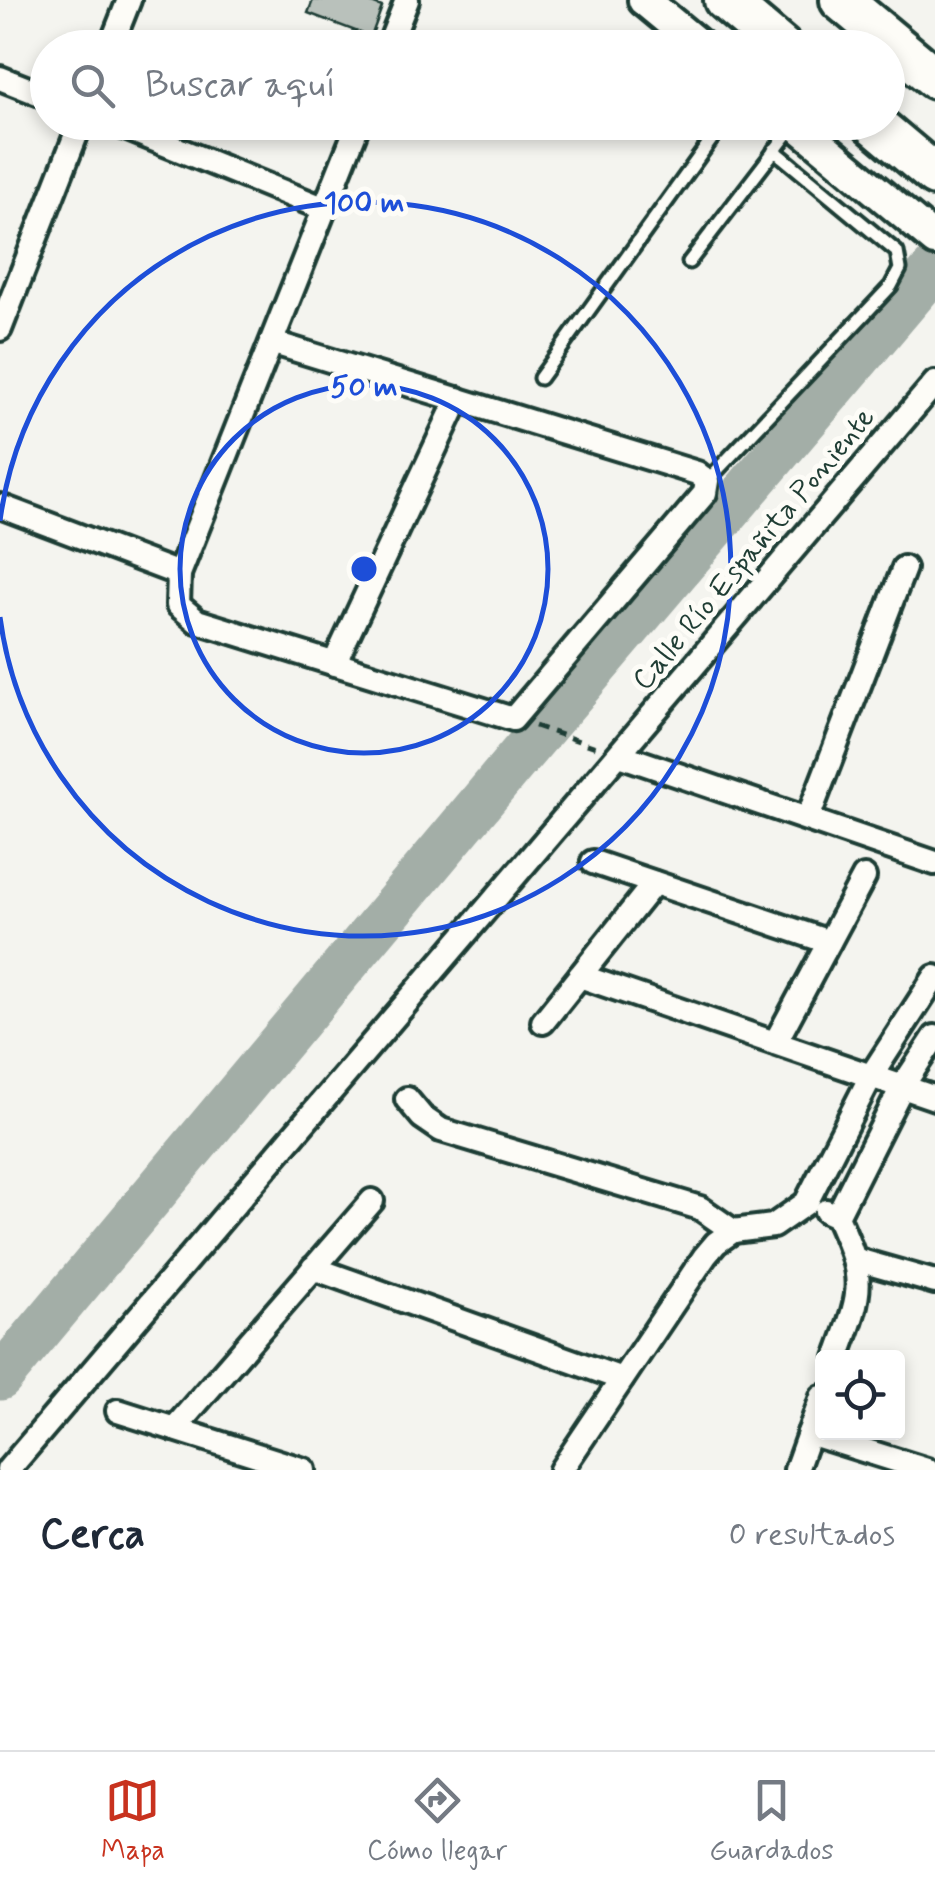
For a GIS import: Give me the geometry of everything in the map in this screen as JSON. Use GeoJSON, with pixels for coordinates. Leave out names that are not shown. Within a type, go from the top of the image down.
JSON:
{"type":"FeatureCollection","features":[{"type":"Feature","properties":{"kind":"highway"},"geometry":{"type":"LineString","coordinates":[[725,0],[761,30]]}},
{"type":"Feature","properties":{"kind":"highway"},"geometry":{"type":"LineString","coordinates":[[842,0],[878,30]]}},
{"type":"Feature","properties":{"kind":"highway"},"geometry":{"type":"LineString","coordinates":[[905,53],[935,78]]}},
{"type":"Feature","properties":{"kind":"highway"},"geometry":{"type":"LineString","coordinates":[[893,140],[934,174]]}},
{"type":"Feature","properties":{"kind":"main road"},"geometry":{"type":"LineString","coordinates":[[644,0],[680,30]]}},
{"type":"Feature","properties":{"kind":"main road"},"geometry":{"type":"LineString","coordinates":[[815,140],[928,233]]}},
{"type":"Feature","properties":{"kind":"street"},"geometry":{"type":"LineString","coordinates":[[117,30],[129,0]]}},
{"type":"Feature","properties":{"kind":"street"},"geometry":{"type":"LineString","coordinates":[[395,30],[406,0]]}},
{"type":"Feature","properties":{"kind":"street"},"geometry":{"type":"LineString","coordinates":[[0,78],[30,90]]}},
{"type":"Feature","properties":{"kind":"street"},"geometry":{"type":"LineString","coordinates":[[0,329],[74,140]]}},
{"type":"Feature","properties":{"kind":"street"},"geometry":{"type":"LineString","coordinates":[[154,140],[325,209]]}},
{"type":"Feature","properties":{"kind":"street"},"geometry":{"type":"LineString","coordinates":[[274,343],[698,474],[707,480],[705,493],[525,723],[198,621],[178,604],[179,574],[274,343],[351,140]]}},
{"type":"Feature","properties":{"kind":"street","name":"Calle Río Españita Poniente"},"geometry":{"type":"LineString","coordinates":[[8,1470],[610,751],[935,383]]}},
{"type":"Feature","properties":{"kind":"street"},"geometry":{"type":"LineString","coordinates":[[334,664],[458,399]]}},
{"type":"Feature","properties":{"kind":"street"},"geometry":{"type":"LineString","coordinates":[[0,506],[179,574]]}},
{"type":"Feature","properties":{"kind":"street"},"geometry":{"type":"LineString","coordinates":[[808,818],[904,568]]}},
{"type":"Feature","properties":{"kind":"street"},"geometry":{"type":"LineString","coordinates":[[610,751],[935,863]]}},
{"type":"Feature","properties":{"kind":"street"},"geometry":{"type":"LineString","coordinates":[[593,862],[829,942]]}},
{"type":"Feature","properties":{"kind":"street"},"geometry":{"type":"LineString","coordinates":[[775,1043],[864,877]]}},
{"type":"Feature","properties":{"kind":"street"},"geometry":{"type":"LineString","coordinates":[[543,1022],[654,882]]}},
{"type":"Feature","properties":{"kind":"street"},"geometry":{"type":"LineString","coordinates":[[580,976],[935,1098]]}},
{"type":"Feature","properties":{"kind":"street"},"geometry":{"type":"LineString","coordinates":[[561,1470],[716,1243],[732,1231],[773,1226],[806,1202],[870,1076],[935,976]]}},
{"type":"Feature","properties":{"kind":"street"},"geometry":{"type":"LineString","coordinates":[[837,1216],[902,1088],[935,1037]]}},
{"type":"Feature","properties":{"kind":"street"},"geometry":{"type":"LineString","coordinates":[[407,1099],[422,1118],[441,1130],[700,1208],[732,1231]]}},
{"type":"Feature","properties":{"kind":"street"},"geometry":{"type":"LineString","coordinates":[[174,1430],[372,1201]]}},
{"type":"Feature","properties":{"kind":"street"},"geometry":{"type":"LineString","coordinates":[[806,1202],[837,1216],[860,1282],[840,1350]]}},
{"type":"Feature","properties":{"kind":"street"},"geometry":{"type":"LineString","coordinates":[[854,1259],[935,1282]]}},
{"type":"Feature","properties":{"kind":"street"},"geometry":{"type":"LineString","coordinates":[[313,1268],[622,1379]]}},
{"type":"Feature","properties":{"kind":"street"},"geometry":{"type":"LineString","coordinates":[[118,1411],[304,1470]]}},
{"type":"Feature","properties":{"kind":"street"},"geometry":{"type":"LineString","coordinates":[[796,1470],[815,1417]]}},
{"type":"Feature","properties":{"kind":"street"},"geometry":{"type":"LineString","coordinates":[[809,1434],[927,1470]]}},
{"type":"Feature","properties":{"kind":"lane"},"geometry":{"type":"LineString","coordinates":[[540,378],[711,140]]}},
{"type":"Feature","properties":{"kind":"lane"},"geometry":{"type":"LineString","coordinates":[[689,262],[781,140]]}},
{"type":"Feature","properties":{"kind":"lane"},"geometry":{"type":"LineString","coordinates":[[707,480],[891,286],[900,269],[897,252],[774,150]]}},
{"type":"Feature","properties":{"kind":"path"},"geometry":{"type":"LineString","coordinates":[[525,723],[610,751]]}},
{"type":"Feature","properties":{"kind":"building"},"geometry":{"type":"Polygon","coordinates":[[[313,0],[364,0],[382,7],[374,30],[353,30],[308,13],[313,0]]]}},
{"type":"Feature","properties":{"kind":"waterway"},"geometry":{"type":"LineString","coordinates":[[0,1378],[518,758],[935,268]]}}]}
